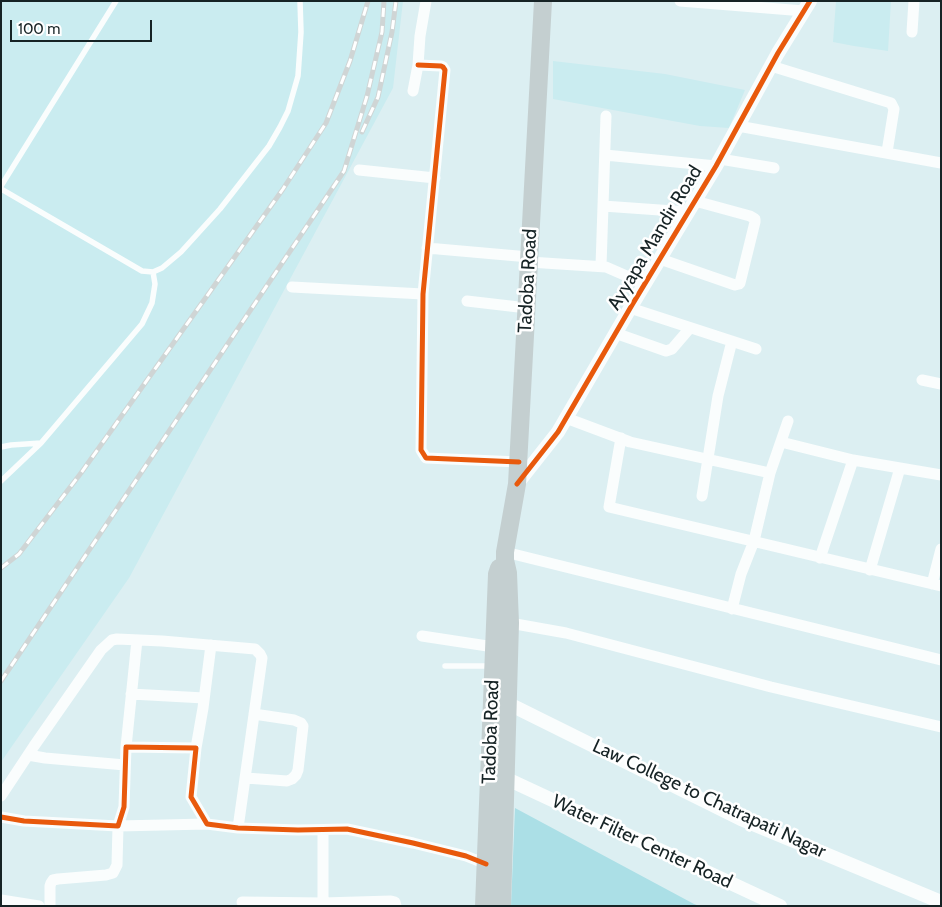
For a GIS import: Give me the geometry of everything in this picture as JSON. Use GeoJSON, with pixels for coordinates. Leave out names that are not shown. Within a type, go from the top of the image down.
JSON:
{"type":"FeatureCollection","features":[{"type":"Feature","properties":{"kind":"main road","name":"Tadoba Road"},"geometry":{"type":"LineString","coordinates":[[484,906],[497,574],[505,556],[519,462],[543,1]]}},
{"type":"Feature","properties":{"kind":"main road","name":"Tadoba Road"},"geometry":{"type":"LineString","coordinates":[[502,906],[510,623],[508,573],[505,556]]}},
{"type":"Feature","properties":{"kind":"street"},"geometry":{"type":"LineString","coordinates":[[413,91],[426,1]]}},
{"type":"Feature","properties":{"kind":"street"},"geometry":{"type":"LineString","coordinates":[[680,1],[807,6]]}},
{"type":"Feature","properties":{"kind":"street"},"geometry":{"type":"LineString","coordinates":[[912,32],[914,1]]}},
{"type":"Feature","properties":{"kind":"street","name":"Ayyapa Mandir Road"},"geometry":{"type":"LineString","coordinates":[[517,484],[558,432],[615,333],[692,207],[807,6]]}},
{"type":"Feature","properties":{"kind":"street"},"geometry":{"type":"LineString","coordinates":[[418,65],[441,66],[445,70],[423,294],[422,452],[426,458],[519,462]]}},
{"type":"Feature","properties":{"kind":"street"},"geometry":{"type":"LineString","coordinates":[[771,66],[892,103],[894,109],[887,152]]}},
{"type":"Feature","properties":{"kind":"street"},"geometry":{"type":"LineString","coordinates":[[601,266],[606,116]]}},
{"type":"Feature","properties":{"kind":"street"},"geometry":{"type":"LineString","coordinates":[[738,126],[941,163]]}},
{"type":"Feature","properties":{"kind":"street"},"geometry":{"type":"LineString","coordinates":[[605,155],[718,162],[774,168]]}},
{"type":"Feature","properties":{"kind":"street"},"geometry":{"type":"LineString","coordinates":[[359,170],[434,178]]}},
{"type":"Feature","properties":{"kind":"street"},"geometry":{"type":"LineString","coordinates":[[603,206],[692,207],[750,216],[755,219],[739,284],[735,285],[660,259]]}},
{"type":"Feature","properties":{"kind":"street"},"geometry":{"type":"LineString","coordinates":[[427,248],[601,266],[610,268],[645,284]]}},
{"type":"Feature","properties":{"kind":"street"},"geometry":{"type":"LineString","coordinates":[[292,286],[423,294]]}},
{"type":"Feature","properties":{"kind":"street"},"geometry":{"type":"LineString","coordinates":[[467,300],[527,308]]}},
{"type":"Feature","properties":{"kind":"street"},"geometry":{"type":"LineString","coordinates":[[630,308],[756,349]]}},
{"type":"Feature","properties":{"kind":"street"},"geometry":{"type":"LineString","coordinates":[[615,333],[666,351],[672,349],[690,328]]}},
{"type":"Feature","properties":{"kind":"street"},"geometry":{"type":"LineString","coordinates":[[702,496],[718,396],[732,341]]}},
{"type":"Feature","properties":{"kind":"street"},"geometry":{"type":"LineString","coordinates":[[922,380],[941,384]]}},
{"type":"Feature","properties":{"kind":"street"},"geometry":{"type":"LineString","coordinates":[[566,418],[630,442],[770,473]]}},
{"type":"Feature","properties":{"kind":"street"},"geometry":{"type":"LineString","coordinates":[[732,609],[741,574],[754,541],[770,473],[788,421]]}},
{"type":"Feature","properties":{"kind":"street"},"geometry":{"type":"LineString","coordinates":[[621,438],[609,507],[936,585],[941,550]]}},
{"type":"Feature","properties":{"kind":"street"},"geometry":{"type":"LineString","coordinates":[[781,442],[852,460],[941,475]]}},
{"type":"Feature","properties":{"kind":"street"},"geometry":{"type":"LineString","coordinates":[[820,558],[852,460]]}},
{"type":"Feature","properties":{"kind":"street"},"geometry":{"type":"LineString","coordinates":[[870,570],[900,468]]}},
{"type":"Feature","properties":{"kind":"street"},"geometry":{"type":"LineString","coordinates":[[505,556],[941,660]]}},
{"type":"Feature","properties":{"kind":"street"},"geometry":{"type":"LineString","coordinates":[[510,623],[566,633],[771,687],[941,727]]}},
{"type":"Feature","properties":{"kind":"street"},"geometry":{"type":"LineString","coordinates":[[422,636],[494,647]]}},
{"type":"Feature","properties":{"kind":"street"},"geometry":{"type":"LineString","coordinates":[[1,796],[101,650],[112,640],[137,640],[255,649],[262,658],[238,828]]}},
{"type":"Feature","properties":{"kind":"street"},"geometry":{"type":"LineString","coordinates":[[50,906],[50,886],[53,880],[106,875],[113,873],[117,865],[118,826],[124,807],[126,747],[137,640]]}},
{"type":"Feature","properties":{"kind":"street"},"geometry":{"type":"LineString","coordinates":[[207,824],[191,797],[211,645]]}},
{"type":"Feature","properties":{"kind":"street"},"geometry":{"type":"LineString","coordinates":[[132,694],[204,698]]}},
{"type":"Feature","properties":{"kind":"street","name":"Law College to Chatrapati Nagar"},"geometry":{"type":"LineString","coordinates":[[507,703],[741,819],[941,902]]}},
{"type":"Feature","properties":{"kind":"street"},"geometry":{"type":"LineString","coordinates":[[246,778],[287,781],[296,775],[298,770],[303,726],[301,723],[294,720],[254,714]]}},
{"type":"Feature","properties":{"kind":"street"},"geometry":{"type":"LineString","coordinates":[[126,747],[196,748]]}},
{"type":"Feature","properties":{"kind":"street"},"geometry":{"type":"LineString","coordinates":[[28,755],[125,765]]}},
{"type":"Feature","properties":{"kind":"street","name":"Water Filter Center Road"},"geometry":{"type":"LineString","coordinates":[[505,778],[780,906]]}},
{"type":"Feature","properties":{"kind":"street"},"geometry":{"type":"LineString","coordinates":[[1,817],[24,821],[118,826],[207,824],[238,828],[347,830],[413,843],[466,856],[486,864]]}},
{"type":"Feature","properties":{"kind":"street"},"geometry":{"type":"LineString","coordinates":[[323,830],[323,903]]}},
{"type":"Feature","properties":{"kind":"street"},"geometry":{"type":"LineString","coordinates":[[1,900],[39,906]]}},
{"type":"Feature","properties":{"kind":"street"},"geometry":{"type":"LineString","coordinates":[[242,902],[323,903],[390,901],[395,902],[396,906]]}},
{"type":"Feature","properties":{"kind":"lane"},"geometry":{"type":"LineString","coordinates":[[116,1],[1,188],[134,267],[142,271],[153,272],[166,265],[182,252],[220,209],[268,146],[288,111],[298,76],[301,32],[300,1]]}},
{"type":"Feature","properties":{"kind":"lane"},"geometry":{"type":"LineString","coordinates":[[1,481],[41,443],[142,324],[152,303],[155,284],[153,272]]}},
{"type":"Feature","properties":{"kind":"lane"},"geometry":{"type":"LineString","coordinates":[[1,447],[11,444],[41,443]]}},
{"type":"Feature","properties":{"kind":"lane"},"geometry":{"type":"LineString","coordinates":[[445,666],[494,666]]}},
{"type":"Feature","properties":{"kind":"shaded area"},"geometry":{"type":"Polygon","coordinates":[[[1,1],[403,1],[393,88],[129,578],[1,762],[1,1]]]}},
{"type":"Feature","properties":{"kind":"shaded area"},"geometry":{"type":"Polygon","coordinates":[[[836,1],[891,1],[888,51],[833,42],[836,1]]]}},
{"type":"Feature","properties":{"kind":"shaded area"},"geometry":{"type":"Polygon","coordinates":[[[553,61],[665,74],[745,90],[729,128],[700,126],[553,99],[553,61]]]}},
{"type":"Feature","properties":{"kind":"shaded area"},"geometry":{"type":"Polygon","coordinates":[[[515,808],[694,904],[699,906],[511,906],[515,808]]]}},
{"type":"Feature","properties":{"kind":"railway"},"geometry":{"type":"LineString","coordinates":[[1,568],[19,554],[81,473],[283,189],[326,123],[350,61],[368,1]]}},
{"type":"Feature","properties":{"kind":"railway"},"geometry":{"type":"LineString","coordinates":[[1,681],[344,171],[367,96],[382,32],[384,1]]}},
{"type":"Feature","properties":{"kind":"railway"},"geometry":{"type":"LineString","coordinates":[[362,132],[378,97],[392,32],[396,1]]}},
{"type":"Feature","properties":{"kind":"cycle path"},"geometry":{"type":"LineString","coordinates":[[517,484],[558,432],[716,166],[778,53],[810,1]]}},
{"type":"Feature","properties":{"kind":"cycle path"},"geometry":{"type":"LineString","coordinates":[[418,65],[441,66],[445,70],[423,294],[421,450],[426,458],[519,462]]}},
{"type":"Feature","properties":{"kind":"cycle path"},"geometry":{"type":"LineString","coordinates":[[1,817],[24,821],[118,826],[124,807],[126,747],[196,748],[191,797],[207,824],[238,828],[347,829],[466,856],[486,864]]}}]}
